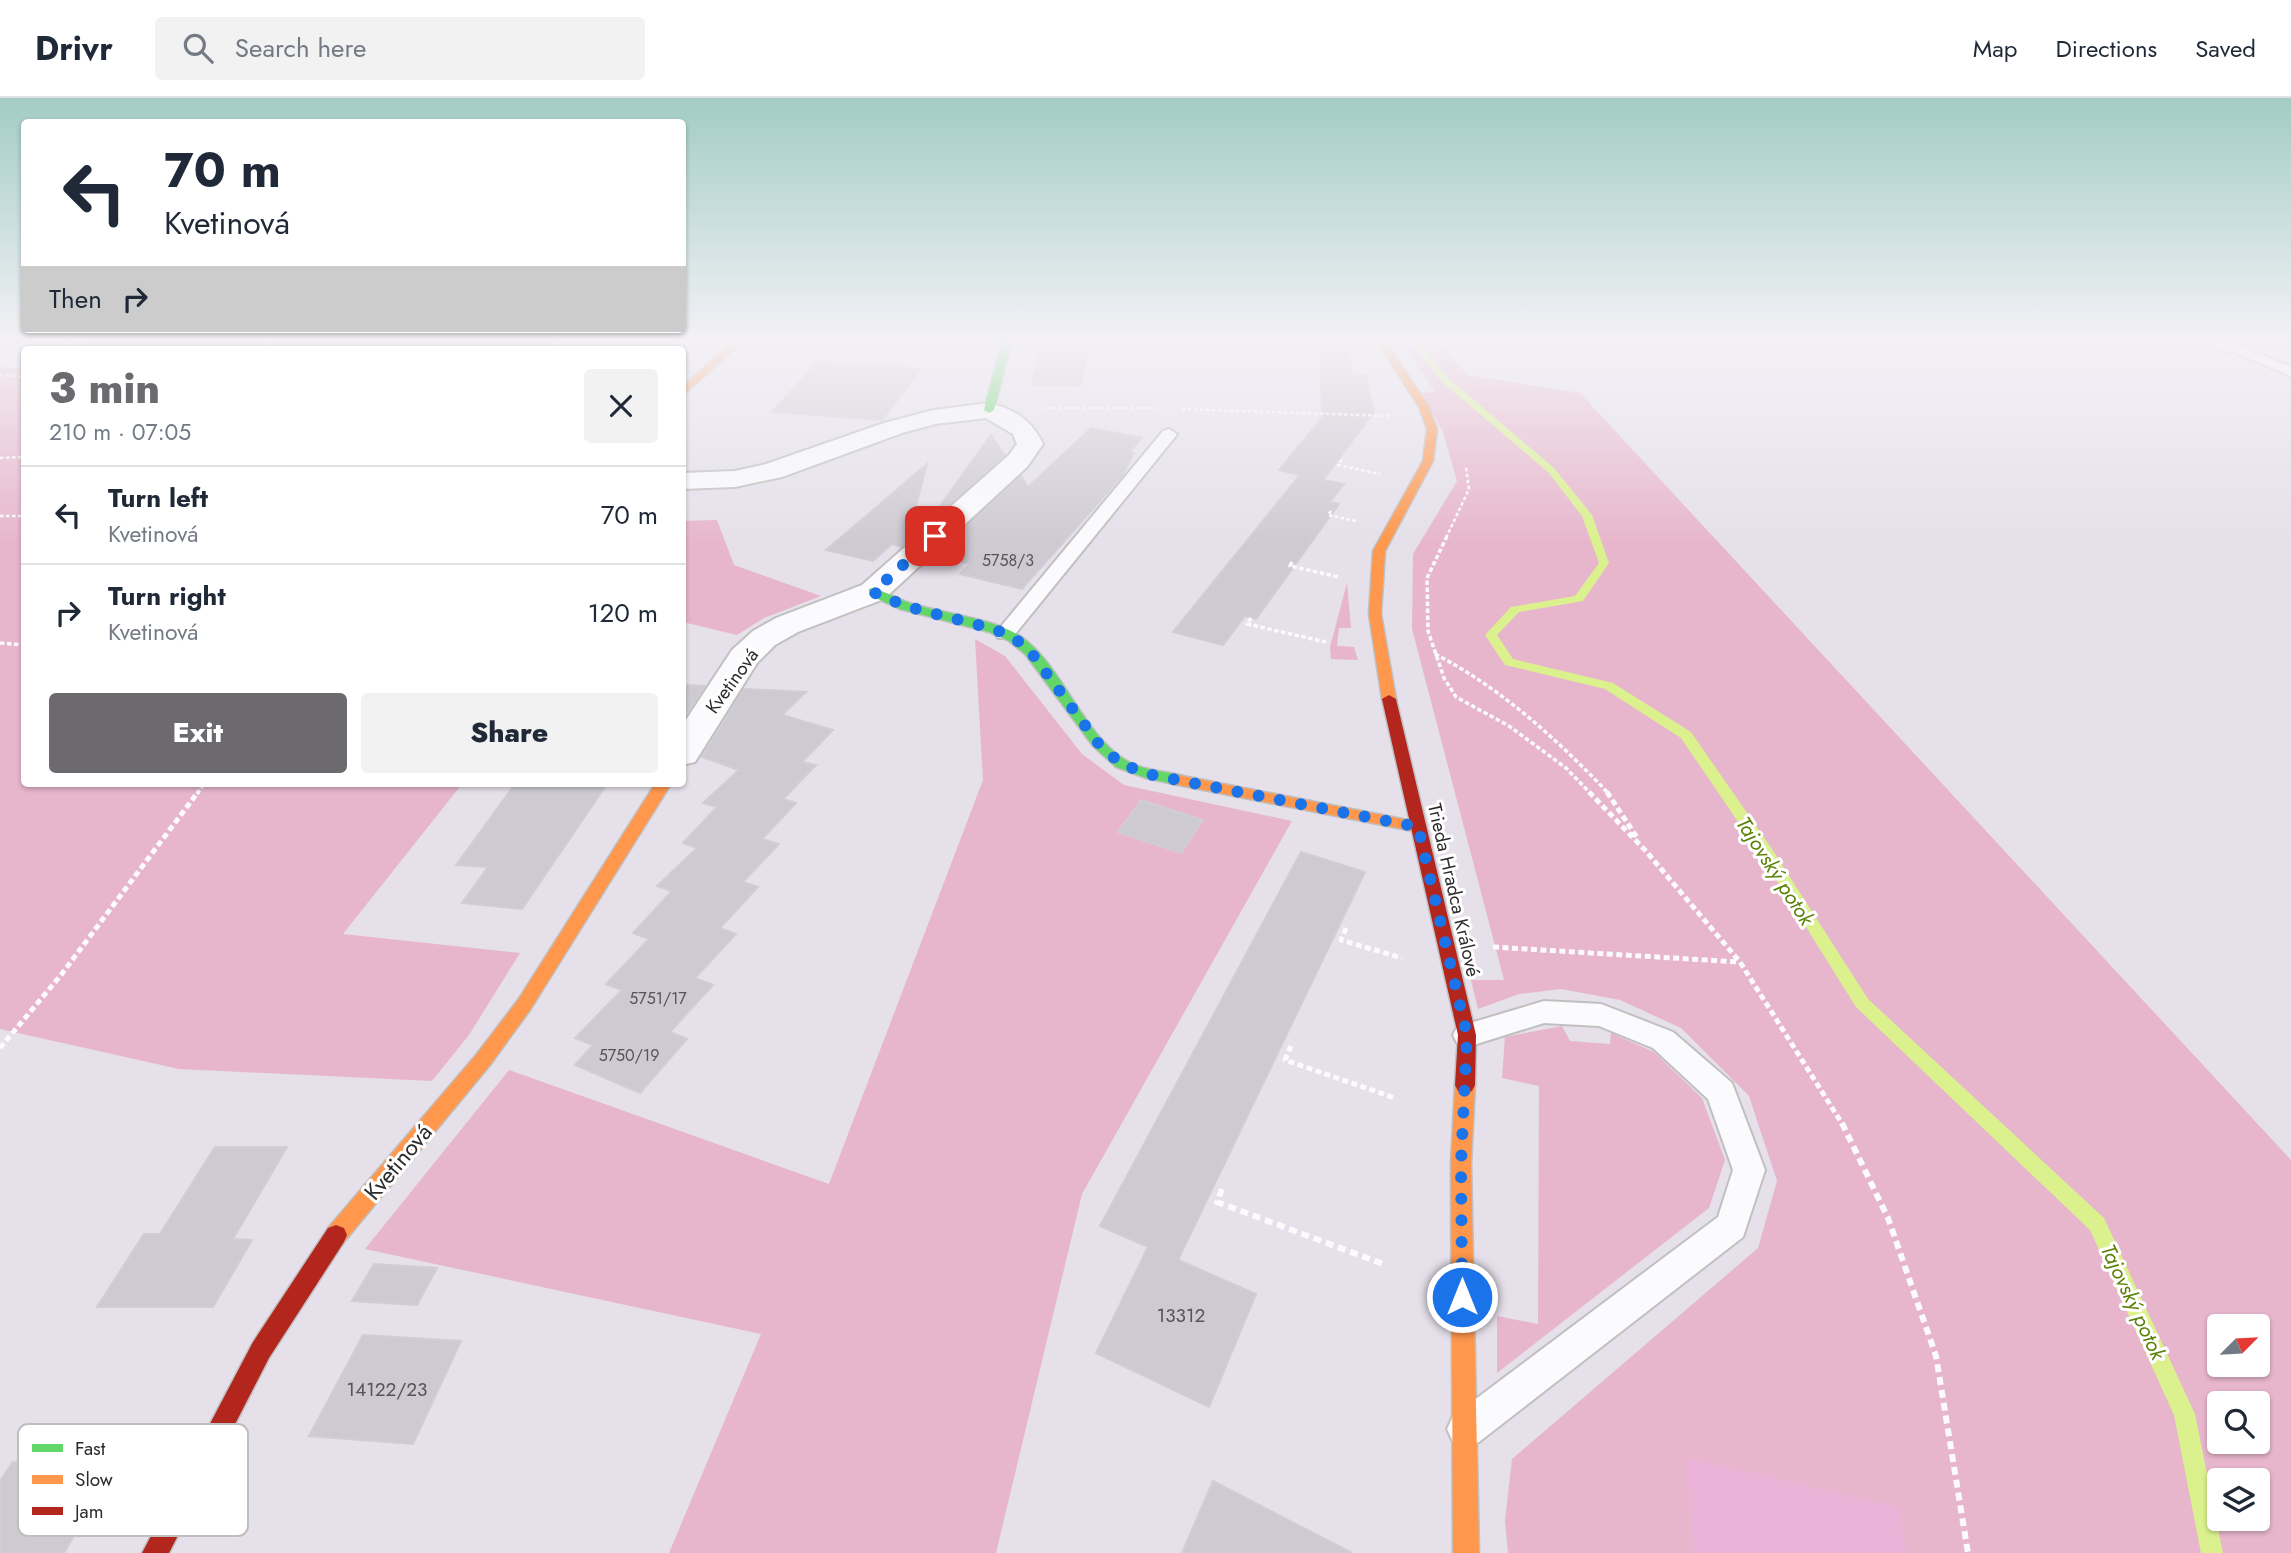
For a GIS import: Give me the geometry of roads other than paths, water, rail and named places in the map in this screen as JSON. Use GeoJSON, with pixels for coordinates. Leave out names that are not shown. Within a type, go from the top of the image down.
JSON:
{"type":"FeatureCollection","features":[{"type":"Feature","properties":{"kind":"street","name":"Trieda Hradca Králové"},"geometry":{"type":"LineString","coordinates":[[1422,408],[1432,429],[1428,461],[1379,551],[1376,614],[1385,684],[1467,1035],[1461,1163],[1465,1553]]}},
{"type":"Feature","properties":{"kind":"street"},"geometry":{"type":"LineString","coordinates":[[686,481],[735,479],[773,471],[893,428],[934,417],[989,410]]}},
{"type":"Feature","properties":{"kind":"street","name":"Kvetinová"},"geometry":{"type":"LineString","coordinates":[[686,748],[744,657],[764,638],[787,625],[873,592],[1018,461],[1030,444],[1024,430],[1011,420],[989,410]]}},
{"type":"Feature","properties":{"kind":"street"},"geometry":{"type":"LineString","coordinates":[[873,592],[905,606],[1005,634],[1030,651],[1098,743],[1121,764],[1152,775],[1418,827]]}},
{"type":"Feature","properties":{"kind":"street","name":"Kvetinová"},"geometry":{"type":"LineString","coordinates":[[222,1424],[261,1350],[330,1242],[483,1060],[524,1004],[661,787]]}},
{"type":"Feature","properties":{"kind":"street","name":"Kvetinová"},"geometry":{"type":"LineString","coordinates":[[155,1553],[164,1536]]}},
{"type":"Feature","properties":{"kind":"lane"},"geometry":{"type":"LineString","coordinates":[[1005,634],[1169,434]]}},
{"type":"Feature","properties":{"kind":"lane"},"geometry":{"type":"LineString","coordinates":[[1463,1432],[1731,1226],[1749,1170],[1721,1092],[1663,1040],[1601,1015],[1544,1012],[1467,1035]]}},
{"type":"Feature","properties":{"kind":"waterway","name":"Tajovský potok"},"geometry":{"type":"LineString","coordinates":[[1478,408],[1551,470],[1587,515],[1604,563],[1579,599],[1515,609],[1491,635],[1509,662],[1609,686],[1686,735],[1767,853],[1862,1003],[2097,1224],[2184,1414],[2212,1553]]}}]}
